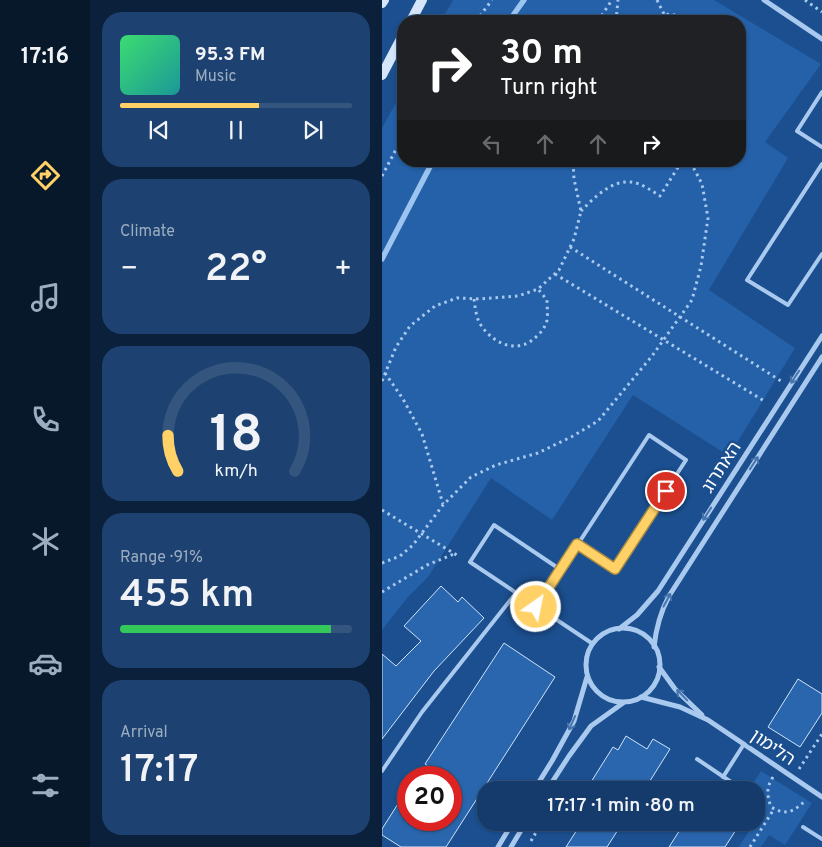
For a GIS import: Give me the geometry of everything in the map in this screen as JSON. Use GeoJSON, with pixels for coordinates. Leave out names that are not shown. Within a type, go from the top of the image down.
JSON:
{"type":"FeatureCollection","features":[{"type":"Feature","properties":{"kind":"main road"},"geometry":{"type":"LineString","coordinates":[[414,15],[422,0]]}},
{"type":"Feature","properties":{"kind":"main road"},"geometry":{"type":"LineString","coordinates":[[382,75],[397,46]]}},
{"type":"Feature","properties":{"kind":"street"},"geometry":{"type":"LineString","coordinates":[[764,0],[822,38]]}},
{"type":"Feature","properties":{"kind":"street","name":"האתרוג"},"geometry":{"type":"LineString","coordinates":[[619,629],[637,615],[658,591],[822,336]]}},
{"type":"Feature","properties":{"kind":"street","name":"האתרוג"},"geometry":{"type":"LineString","coordinates":[[654,647],[659,616],[669,596],[822,357]]}},
{"type":"Feature","properties":{"kind":"street"},"geometry":{"type":"LineString","coordinates":[[540,781],[574,721],[587,677],[586,664],[588,652],[593,644],[603,633],[627,628],[639,632],[651,641],[660,661],[656,682],[647,693],[641,697],[624,702],[591,726],[553,781]]}},
{"type":"Feature","properties":{"kind":"street","name":"הלימון"},"geometry":{"type":"LineString","coordinates":[[659,667],[675,689],[708,720]]}},
{"type":"Feature","properties":{"kind":"street"},"geometry":{"type":"LineString","coordinates":[[587,677],[592,687],[601,696],[613,701],[624,702]]}},
{"type":"Feature","properties":{"kind":"street","name":"הלימון"},"geometry":{"type":"LineString","coordinates":[[641,697],[680,707],[708,720],[822,797]]}},
{"type":"Feature","properties":{"kind":"street"},"geometry":{"type":"LineString","coordinates":[[498,847],[508,831]]}},
{"type":"Feature","properties":{"kind":"street"},"geometry":{"type":"LineString","coordinates":[[511,847],[521,831]]}},
{"type":"Feature","properties":{"kind":"lane"},"geometry":{"type":"LineString","coordinates":[[821,92],[797,131],[822,147]]}},
{"type":"Feature","properties":{"kind":"lane"},"geometry":{"type":"LineString","coordinates":[[822,164],[747,280],[788,305],[822,254]]}},
{"type":"Feature","properties":{"kind":"lane"},"geometry":{"type":"LineString","coordinates":[[536,607],[561,570],[577,544],[649,435],[686,460],[615,569],[577,544]]}},
{"type":"Feature","properties":{"kind":"lane"},"geometry":{"type":"LineString","coordinates":[[561,570],[494,526],[470,562],[593,644]]}},
{"type":"Feature","properties":{"kind":"lane"},"geometry":{"type":"LineString","coordinates":[[382,771],[422,712],[516,593]]}},
{"type":"Feature","properties":{"kind":"lane"},"geometry":{"type":"LineString","coordinates":[[723,777],[744,744]]}},
{"type":"Feature","properties":{"kind":"lane"},"geometry":{"type":"LineString","coordinates":[[697,759],[729,781]]}},
{"type":"Feature","properties":{"kind":"lane"},"geometry":{"type":"LineString","coordinates":[[803,827],[822,839]]}},
{"type":"Feature","properties":{"kind":"path"},"geometry":{"type":"LineString","coordinates":[[481,15],[492,0]]}},
{"type":"Feature","properties":{"kind":"path"},"geometry":{"type":"LineString","coordinates":[[602,15],[612,0]]}},
{"type":"Feature","properties":{"kind":"path"},"geometry":{"type":"LineString","coordinates":[[617,15],[618,0]]}},
{"type":"Feature","properties":{"kind":"path"},"geometry":{"type":"LineString","coordinates":[[657,0],[664,14],[675,15]]}},
{"type":"Feature","properties":{"kind":"path"},"geometry":{"type":"LineString","coordinates":[[804,0],[822,12]]}},
{"type":"Feature","properties":{"kind":"path"},"geometry":{"type":"LineString","coordinates":[[382,176],[397,147]]}},
{"type":"Feature","properties":{"kind":"path"},"geometry":{"type":"LineString","coordinates":[[382,381],[396,347],[410,326],[435,306],[458,298],[474,299],[518,296],[538,289],[559,270],[574,239],[581,211],[574,180],[573,167]]}},
{"type":"Feature","properties":{"kind":"path"},"geometry":{"type":"LineString","coordinates":[[581,211],[597,195],[611,186],[631,182],[660,196],[678,167]]}},
{"type":"Feature","properties":{"kind":"path"},"geometry":{"type":"LineString","coordinates":[[382,563],[400,556],[412,545],[443,505],[471,477],[496,465],[538,453],[598,421],[664,340],[692,300],[701,266],[708,218],[702,184],[693,167]]}},
{"type":"Feature","properties":{"kind":"path"},"geometry":{"type":"LineString","coordinates":[[570,247],[789,386]]}},
{"type":"Feature","properties":{"kind":"path"},"geometry":{"type":"LineString","coordinates":[[555,274],[776,407]]}},
{"type":"Feature","properties":{"kind":"path"},"geometry":{"type":"LineString","coordinates":[[474,299],[475,310],[480,323],[490,336],[502,344],[512,347],[526,345],[539,335],[546,322],[547,300],[538,289]]}},
{"type":"Feature","properties":{"kind":"path"},"geometry":{"type":"LineString","coordinates":[[385,373],[403,399],[422,434],[443,505]]}},
{"type":"Feature","properties":{"kind":"path"},"geometry":{"type":"LineString","coordinates":[[382,510],[470,562]]}},
{"type":"Feature","properties":{"kind":"path"},"geometry":{"type":"LineString","coordinates":[[382,592],[427,565],[455,554]]}},
{"type":"Feature","properties":{"kind":"path"},"geometry":{"type":"LineString","coordinates":[[793,778],[822,734]]}},
{"type":"Feature","properties":{"kind":"path"},"geometry":{"type":"LineString","coordinates":[[779,768],[769,784],[767,795],[771,807],[780,812],[794,810],[815,792]]}},
{"type":"Feature","properties":{"kind":"path"},"geometry":{"type":"LineString","coordinates":[[750,847],[774,809]]}},
{"type":"Feature","properties":{"kind":"path"},"geometry":{"type":"LineString","coordinates":[[527,847],[537,831]]}},
{"type":"Feature","properties":{"kind":"shaded area"},"geometry":{"type":"Polygon","coordinates":[[[453,0],[714,0],[739,15],[444,15],[453,0]]]}},
{"type":"Feature","properties":{"kind":"shaded area"},"geometry":{"type":"Polygon","coordinates":[[[746,19],[821,64],[765,142],[788,158],[709,290],[795,348],[729,456],[633,395],[552,520],[491,478],[428,577],[408,597],[382,630],[382,128],[397,101],[397,167],[746,167],[746,19]]]}},
{"type":"Feature","properties":{"kind":"shaded area"},"geometry":{"type":"Polygon","coordinates":[[[761,771],[812,803],[785,845],[769,835],[761,847],[739,847],[749,831],[765,831],[765,781],[755,781],[761,771]]]}},
{"type":"Feature","properties":{"kind":"building"},"geometry":{"type":"Polygon","coordinates":[[[441,586],[458,602],[462,597],[484,618],[434,671],[382,739],[382,654],[396,666],[421,641],[404,626],[441,586]]]}},
{"type":"Feature","properties":{"kind":"building"},"geometry":{"type":"Polygon","coordinates":[[[504,643],[555,677],[488,781],[477,781],[477,799],[462,822],[462,766],[428,766],[425,764],[504,643]]]}},
{"type":"Feature","properties":{"kind":"building"},"geometry":{"type":"Polygon","coordinates":[[[798,679],[822,694],[822,713],[800,747],[768,727],[798,679]]]}},
{"type":"Feature","properties":{"kind":"building"},"geometry":{"type":"Polygon","coordinates":[[[626,736],[647,749],[653,739],[670,749],[650,781],[592,781],[613,747],[618,750],[626,736]]]}},
{"type":"Feature","properties":{"kind":"building"},"geometry":{"type":"Polygon","coordinates":[[[397,805],[397,831],[456,831],[446,847],[401,847],[382,835],[382,829],[397,805]]]}},
{"type":"Feature","properties":{"kind":"building"},"geometry":{"type":"Polygon","coordinates":[[[576,831],[617,831],[607,847],[566,847],[576,831]]]}},
{"type":"Feature","properties":{"kind":"building"},"geometry":{"type":"Polygon","coordinates":[[[679,831],[735,831],[725,847],[669,847],[679,831]]]}},
{"type":"Feature","properties":{"kind":"waterway"},"geometry":{"type":"LineString","coordinates":[[513,15],[524,0]]}},
{"type":"Feature","properties":{"kind":"waterway"},"geometry":{"type":"LineString","coordinates":[[382,259],[430,167]]}},
{"type":"Feature","properties":{"kind":"route"},"geometry":{"type":"LineString","coordinates":[[536,607],[577,544],[615,569],[666,491]]}}]}
